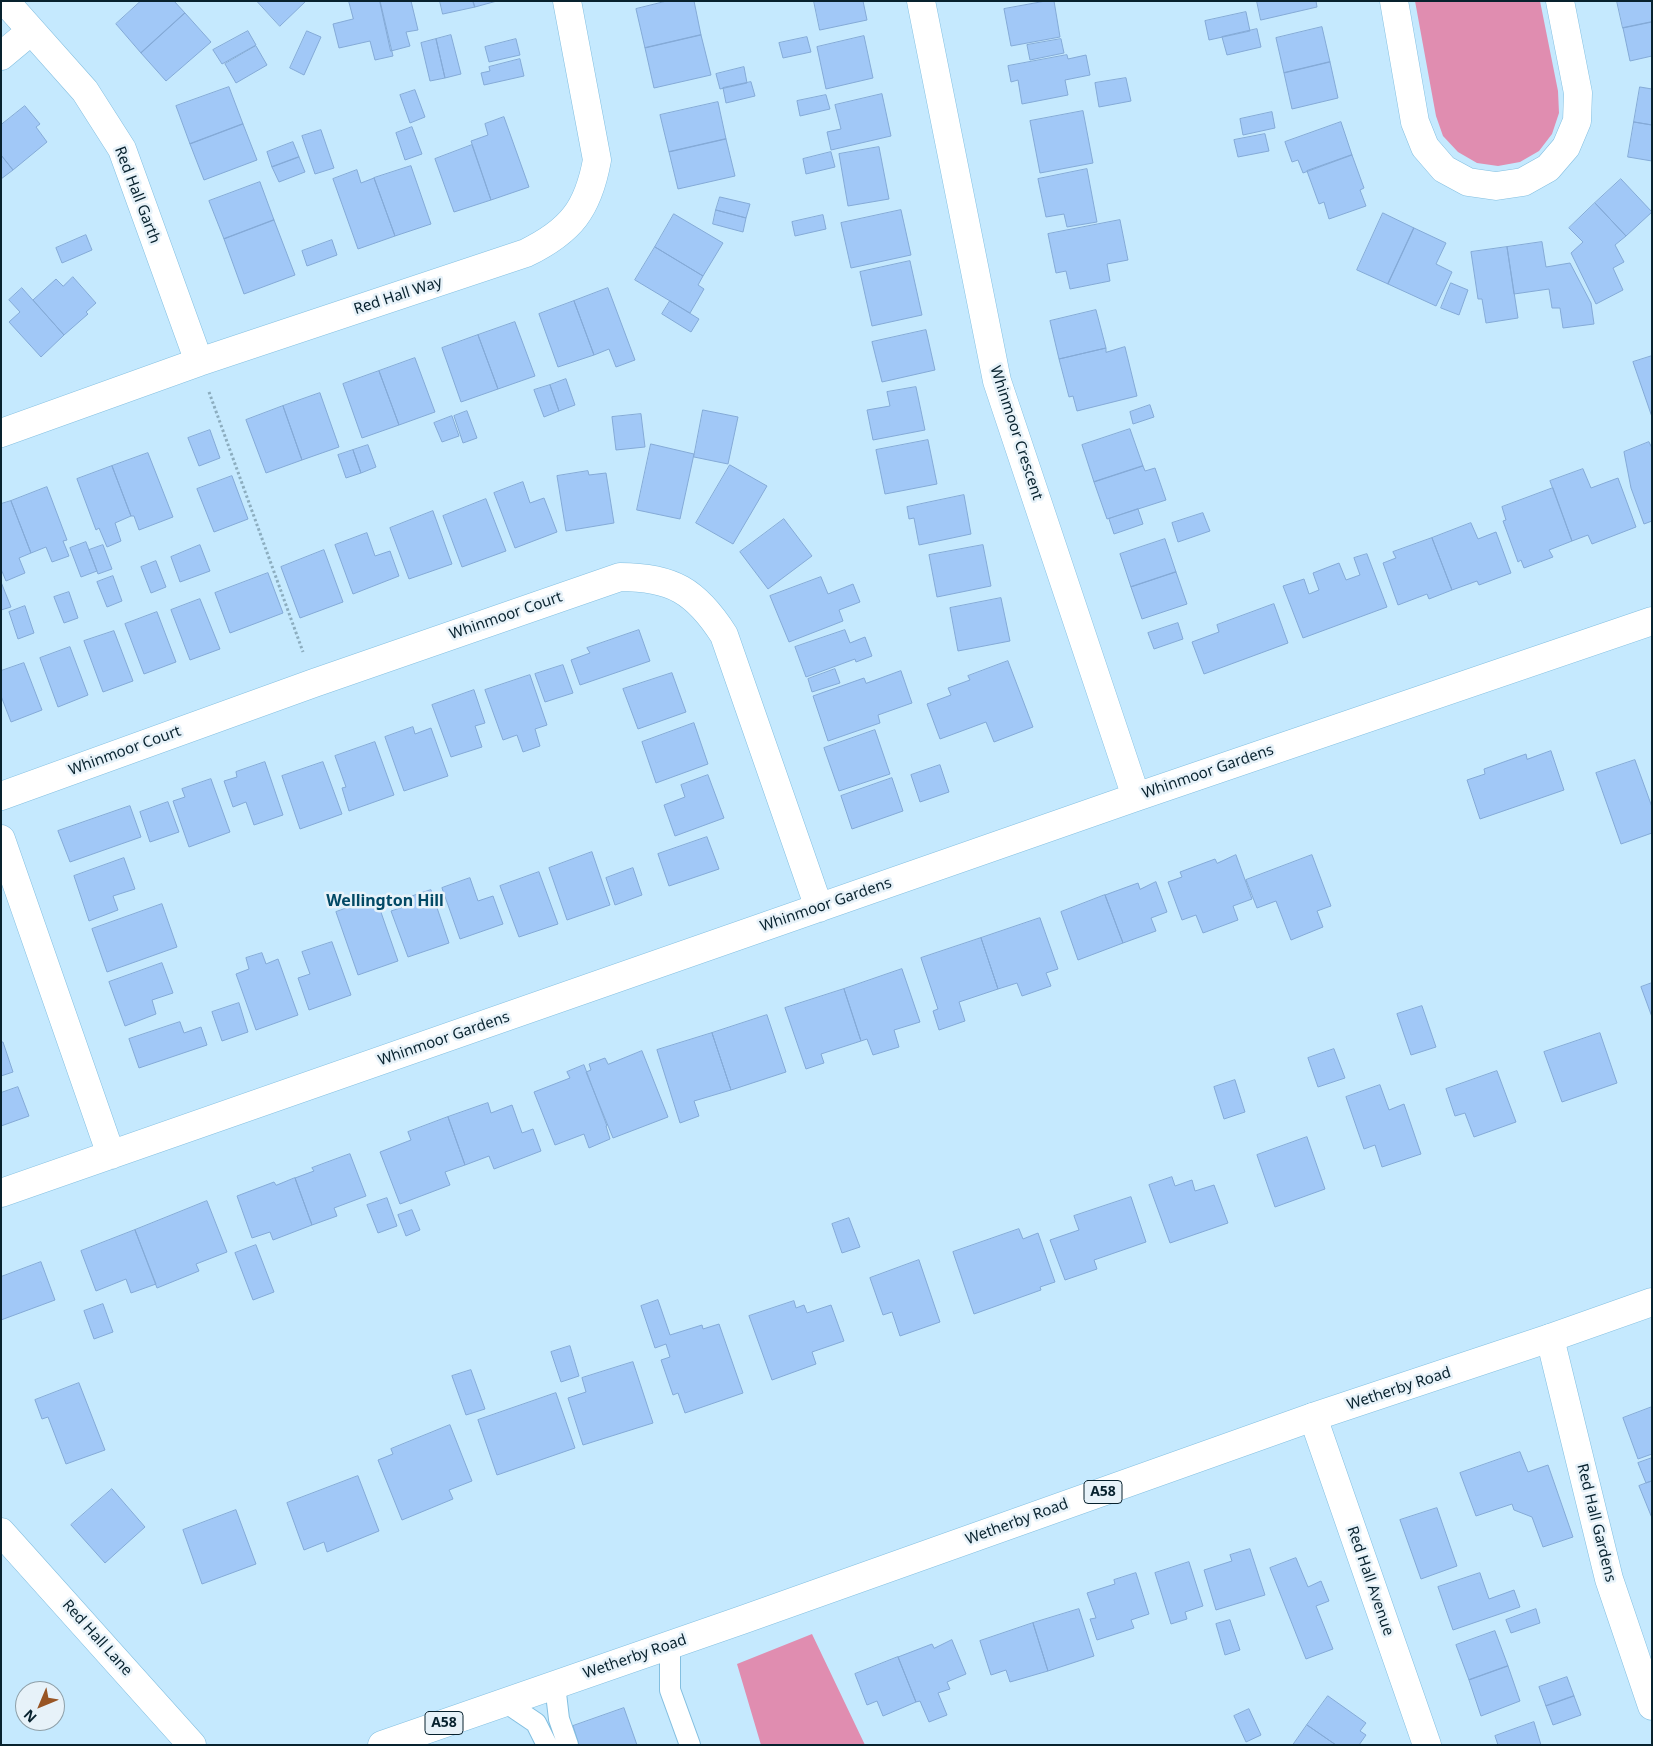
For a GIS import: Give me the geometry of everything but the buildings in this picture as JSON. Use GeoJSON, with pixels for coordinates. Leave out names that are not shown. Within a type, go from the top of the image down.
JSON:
{"type":"FeatureCollection","features":[{"type":"Feature","properties":{"kind":"street","name":"Red Hall Garth"},"geometry":{"type":"LineString","coordinates":[[5,1],[85,91],[122,149],[199,362]]}},
{"type":"Feature","properties":{"kind":"street","name":"Red Hall Way"},"geometry":{"type":"LineString","coordinates":[[1,433],[199,362],[526,253],[548,242],[567,226],[582,206],[593,184],[597,160],[567,1]]}},
{"type":"Feature","properties":{"kind":"street","name":"Whinmoor Crescent"},"geometry":{"type":"LineString","coordinates":[[921,1],[997,381],[1136,797]]}},
{"type":"Feature","properties":{"kind":"street"},"geometry":{"type":"LineString","coordinates":[[1394,1],[1415,122],[1425,148],[1444,169],[1468,182],[1496,186],[1524,182],[1548,168],[1566,147],[1577,121],[1578,93],[1560,1]]}},
{"type":"Feature","properties":{"kind":"street"},"geometry":{"type":"LineString","coordinates":[[1,56],[31,31]]}},
{"type":"Feature","properties":{"kind":"street","name":"Whinmoor Court"},"geometry":{"type":"LineString","coordinates":[[1,796],[314,683],[620,576],[645,577],[670,584],[692,596],[710,614],[724,635],[818,908]]}},
{"type":"Feature","properties":{"kind":"street","name":"Whinmoor Gardens"},"geometry":{"type":"LineString","coordinates":[[1,1193],[1136,797],[1652,621]]}},
{"type":"Feature","properties":{"kind":"street"},"geometry":{"type":"LineString","coordinates":[[1,839],[111,1155]]}},
{"type":"Feature","properties":{"kind":"street","name":"Wetherby Road"},"geometry":{"type":"LineString","coordinates":[[382,1745],[1313,1417],[1652,1302]]}},
{"type":"Feature","properties":{"kind":"street","name":"Red Hall Gardens"},"geometry":{"type":"LineString","coordinates":[[1550,1338],[1609,1579],[1650,1694]]}},
{"type":"Feature","properties":{"kind":"street","name":"Red Hall Avenue"},"geometry":{"type":"LineString","coordinates":[[1313,1417],[1427,1745]]}},
{"type":"Feature","properties":{"kind":"street","name":"Red Hall Lane"},"geometry":{"type":"LineString","coordinates":[[1,1532],[192,1745]]}},
{"type":"Feature","properties":{"kind":"lane"},"geometry":{"type":"LineString","coordinates":[[670,1645],[670,1690],[690,1745]]}},
{"type":"Feature","properties":{"kind":"lane"},"geometry":{"type":"LineString","coordinates":[[556,1685],[559,1719],[568,1745]]}},
{"type":"Feature","properties":{"kind":"lane"},"geometry":{"type":"LineString","coordinates":[[506,1702],[536,1723],[547,1745]]}},
{"type":"Feature","properties":{"kind":"path"},"geometry":{"type":"LineString","coordinates":[[199,362],[314,683]]}},
{"type":"Feature","properties":{"kind":"shaded area"},"geometry":{"type":"Polygon","coordinates":[[[1415,1],[1540,1],[1558,91],[1559,113],[1552,134],[1539,151],[1520,162],[1498,166],[1477,163],[1458,152],[1443,136],[1436,116],[1415,1]]]}},
{"type":"Feature","properties":{"kind":"shaded area"},"geometry":{"type":"Polygon","coordinates":[[[812,1634],[865,1745],[761,1745],[737,1664],[812,1634]]]}},
{"type":"Feature","properties":{"kind":"district","name":"Wellington Hill"},"geometry":{"type":"Point","coordinates":[385,901]}}]}
